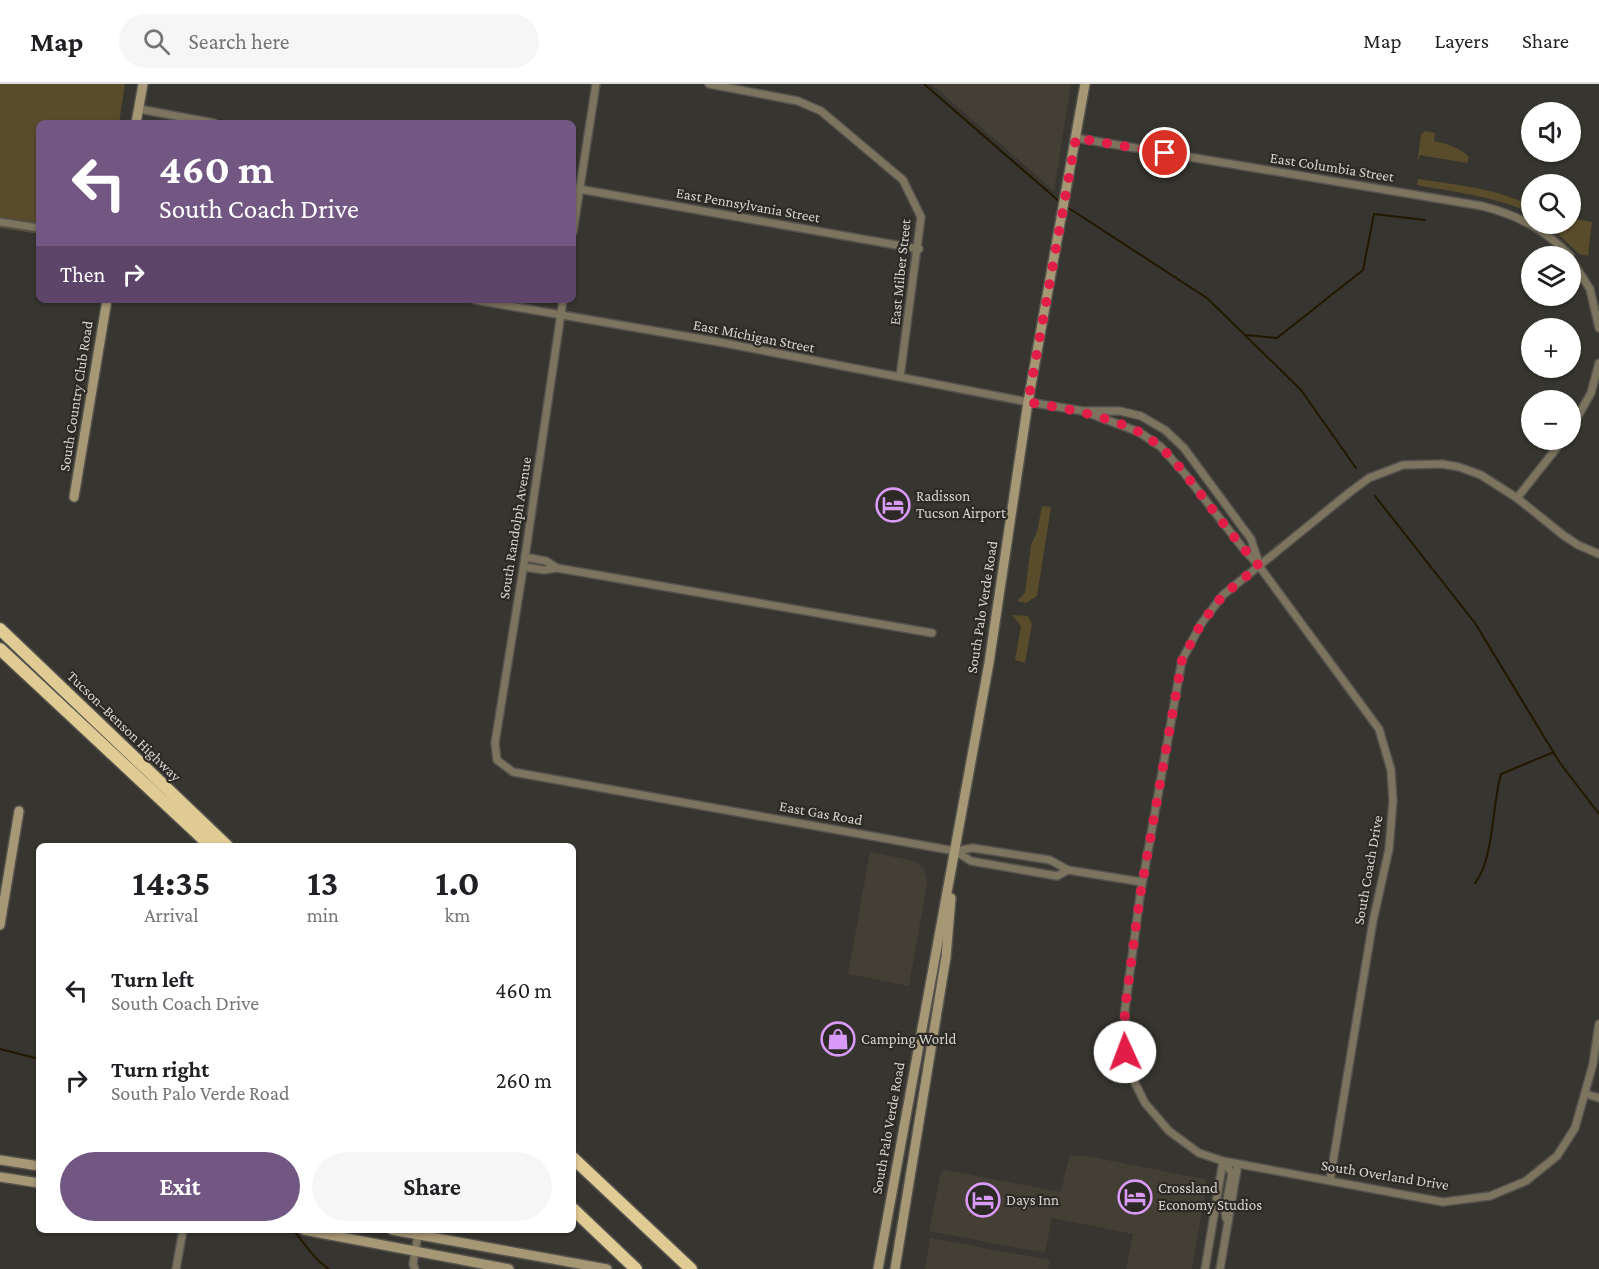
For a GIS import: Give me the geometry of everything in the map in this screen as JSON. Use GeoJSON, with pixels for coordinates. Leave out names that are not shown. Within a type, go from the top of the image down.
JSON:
{"type":"FeatureCollection","features":[{"type":"Feature","properties":{"kind":"highway","name":"Tucson–Benson Highway"},"geometry":{"type":"LineString","coordinates":[[0,629],[224,843]]}},
{"type":"Feature","properties":{"kind":"highway","name":"Tucson–Benson Highway"},"geometry":{"type":"LineString","coordinates":[[0,649],[208,843]]}},
{"type":"Feature","properties":{"kind":"highway"},"geometry":{"type":"LineString","coordinates":[[576,1161],[687,1266]]}},
{"type":"Feature","properties":{"kind":"highway"},"geometry":{"type":"LineString","coordinates":[[576,1212],[634,1269]]}},
{"type":"Feature","properties":{"kind":"main road"},"geometry":{"type":"LineString","coordinates":[[137,120],[143,84]]}},
{"type":"Feature","properties":{"kind":"main road","name":"South Palo Verde Road"},"geometry":{"type":"LineString","coordinates":[[878,1269],[989,663],[1028,402],[1085,84]]}},
{"type":"Feature","properties":{"kind":"main road","name":"South Country Club Road"},"geometry":{"type":"LineString","coordinates":[[74,497],[106,303]]}},
{"type":"Feature","properties":{"kind":"main road"},"geometry":{"type":"LineString","coordinates":[[0,925],[19,811]]}},
{"type":"Feature","properties":{"kind":"main road","name":"South Palo Verde Road"},"geometry":{"type":"LineString","coordinates":[[895,1269],[945,957],[955,851]]}},
{"type":"Feature","properties":{"kind":"main road"},"geometry":{"type":"LineString","coordinates":[[927,1074],[925,1047],[932,1004],[928,995]]}},
{"type":"Feature","properties":{"kind":"main road"},"geometry":{"type":"LineString","coordinates":[[0,1160],[36,1166]]}},
{"type":"Feature","properties":{"kind":"main road"},"geometry":{"type":"LineString","coordinates":[[0,1177],[36,1183]]}},
{"type":"Feature","properties":{"kind":"main road"},"geometry":{"type":"LineString","coordinates":[[322,1233],[509,1269]]}},
{"type":"Feature","properties":{"kind":"main road"},"geometry":{"type":"LineString","coordinates":[[408,1233],[607,1269]]}},
{"type":"Feature","properties":{"kind":"street"},"geometry":{"type":"LineString","coordinates":[[576,189],[596,84]]}},
{"type":"Feature","properties":{"kind":"street","name":"East Milber Street"},"geometry":{"type":"LineString","coordinates":[[709,84],[798,101],[821,111],[903,180],[921,217],[919,249],[900,377]]}},
{"type":"Feature","properties":{"kind":"street"},"geometry":{"type":"LineString","coordinates":[[139,109],[198,120]]}},
{"type":"Feature","properties":{"kind":"street","name":"East Columbia Street"},"geometry":{"type":"LineString","coordinates":[[1076,138],[1482,206],[1525,220],[1560,246]]}},
{"type":"Feature","properties":{"kind":"street","name":"East Pennsylvania Street"},"geometry":{"type":"LineString","coordinates":[[576,189],[919,249]]}},
{"type":"Feature","properties":{"kind":"street"},"geometry":{"type":"LineString","coordinates":[[0,222],[36,228]]}},
{"type":"Feature","properties":{"kind":"street","name":"East Columbia Street"},"geometry":{"type":"LineString","coordinates":[[1581,275],[1590,289],[1599,328]]}},
{"type":"Feature","properties":{"kind":"street","name":"East Michigan Street"},"geometry":{"type":"LineString","coordinates":[[492,303],[1028,402]]}},
{"type":"Feature","properties":{"kind":"street","name":"South Randolph Avenue"},"geometry":{"type":"LineString","coordinates":[[497,760],[495,743],[524,567],[563,303]]}},
{"type":"Feature","properties":{"kind":"street"},"geometry":{"type":"LineString","coordinates":[[1581,414],[1591,393],[1599,363]]}},
{"type":"Feature","properties":{"kind":"street","name":"South Coach Drive"},"geometry":{"type":"LineString","coordinates":[[1028,402],[1083,411],[1120,411],[1141,416],[1165,430],[1184,448],[1251,539],[1259,566]]}},
{"type":"Feature","properties":{"kind":"street","name":"South Coach Drive"},"geometry":{"type":"LineString","coordinates":[[1083,411],[1139,432],[1154,442],[1185,474],[1259,566],[1379,729],[1391,770],[1393,801],[1389,849],[1373,921],[1330,1180]]}},
{"type":"Feature","properties":{"kind":"street"},"geometry":{"type":"LineString","coordinates":[[1154,442],[1165,430]]}},
{"type":"Feature","properties":{"kind":"street"},"geometry":{"type":"LineString","coordinates":[[1555,450],[1517,498],[1563,535],[1578,545],[1599,554]]}},
{"type":"Feature","properties":{"kind":"street","name":"South Overland Drive"},"geometry":{"type":"LineString","coordinates":[[1517,498],[1491,480],[1459,467],[1432,463],[1403,465],[1380,473],[1360,484],[1223,595],[1201,624],[1182,660],[1142,882],[1125,1009],[1124,1036],[1127,1067],[1145,1103],[1169,1131],[1199,1153],[1223,1161],[1443,1202],[1490,1196],[1526,1181],[1557,1156],[1575,1128],[1586,1094],[1599,1024]]}},
{"type":"Feature","properties":{"kind":"street"},"geometry":{"type":"LineString","coordinates":[[525,558],[546,561],[557,568]]}},
{"type":"Feature","properties":{"kind":"street"},"geometry":{"type":"LineString","coordinates":[[524,567],[544,570],[557,568],[932,633]]}},
{"type":"Feature","properties":{"kind":"street","name":"East Gas Road"},"geometry":{"type":"LineString","coordinates":[[497,760],[513,772],[955,851],[973,848],[1050,860],[1068,870],[1142,882]]}},
{"type":"Feature","properties":{"kind":"street"},"geometry":{"type":"LineString","coordinates":[[955,851],[971,861],[1058,876],[1068,870]]}},
{"type":"Feature","properties":{"kind":"street"},"geometry":{"type":"LineString","coordinates":[[1586,1094],[1599,1098]]}},
{"type":"Feature","properties":{"kind":"street"},"geometry":{"type":"LineString","coordinates":[[1223,1161],[1232,1173],[1225,1210],[1227,1232]]}},
{"type":"Feature","properties":{"kind":"street"},"geometry":{"type":"LineString","coordinates":[[1205,1269],[1223,1161]]}},
{"type":"Feature","properties":{"kind":"street"},"geometry":{"type":"LineString","coordinates":[[1220,1269],[1238,1164]]}},
{"type":"Feature","properties":{"kind":"street"},"geometry":{"type":"LineString","coordinates":[[176,1269],[182,1233]]}},
{"type":"Feature","properties":{"kind":"street"},"geometry":{"type":"LineString","coordinates":[[415,1269],[418,1235]]}},
{"type":"Feature","properties":{"kind":"shaded area"},"geometry":{"type":"Polygon","coordinates":[[[0,84],[125,84],[119,120],[36,120],[36,234],[0,228],[0,84]]]}},
{"type":"Feature","properties":{"kind":"shaded area"},"geometry":{"type":"Polygon","coordinates":[[[931,84],[1071,84],[1054,191],[1020,161],[931,84]]]}},
{"type":"Feature","properties":{"kind":"shaded area"},"geometry":{"type":"Polygon","coordinates":[[[1425,131],[1435,133],[1434,141],[1453,146],[1469,157],[1467,163],[1420,155],[1417,163],[1421,135],[1425,131]]]}},
{"type":"Feature","properties":{"kind":"shaded area"},"geometry":{"type":"Polygon","coordinates":[[[1418,179],[1476,188],[1518,200],[1521,201],[1521,208],[1490,199],[1417,185],[1418,179]]]}},
{"type":"Feature","properties":{"kind":"shaded area"},"geometry":{"type":"Polygon","coordinates":[[[1581,220],[1592,222],[1588,256],[1581,254],[1581,246],[1570,246],[1558,234],[1581,234],[1581,220]]]}},
{"type":"Feature","properties":{"kind":"shaded area"},"geometry":{"type":"Polygon","coordinates":[[[1042,506],[1051,507],[1037,596],[1026,603],[1017,601],[1025,593],[1031,545],[1037,532],[1042,506]]]}},
{"type":"Feature","properties":{"kind":"shaded area"},"geometry":{"type":"Polygon","coordinates":[[[1012,615],[1028,616],[1032,624],[1025,663],[1015,660],[1021,626],[1012,615]]]}},
{"type":"Feature","properties":{"kind":"shaded area"},"geometry":{"type":"Polygon","coordinates":[[[870,852],[915,861],[924,869],[927,882],[909,986],[848,974],[870,852]]]}},
{"type":"Feature","properties":{"kind":"shaded area"},"geometry":{"type":"Polygon","coordinates":[[[1081,1155],[1204,1179],[1207,1183],[1192,1269],[1126,1269],[1133,1234],[1052,1218],[1045,1253],[929,1231],[941,1172],[944,1170],[1061,1192],[1069,1157],[1081,1155]]]}},
{"type":"Feature","properties":{"kind":"shaded area"},"geometry":{"type":"Polygon","coordinates":[[[930,1238],[1050,1260],[1048,1269],[925,1269],[930,1238]]]}},
{"type":"Feature","properties":{"kind":"waterway"},"geometry":{"type":"LineString","coordinates":[[924,84],[1060,202]]}},
{"type":"Feature","properties":{"kind":"waterway"},"geometry":{"type":"LineString","coordinates":[[1067,207],[1207,298],[1301,390],[1356,468]]}},
{"type":"Feature","properties":{"kind":"waterway"},"geometry":{"type":"LineString","coordinates":[[1246,335],[1277,338],[1363,270],[1374,214],[1425,220]]}},
{"type":"Feature","properties":{"kind":"waterway"},"geometry":{"type":"LineString","coordinates":[[1375,496],[1475,623],[1560,763],[1599,814]]}},
{"type":"Feature","properties":{"kind":"waterway"},"geometry":{"type":"LineString","coordinates":[[1475,883],[1486,860],[1501,774],[1554,752]]}},
{"type":"Feature","properties":{"kind":"waterway"},"geometry":{"type":"LineString","coordinates":[[0,1049],[36,1058]]}},
{"type":"Feature","properties":{"kind":"waterway"},"geometry":{"type":"LineString","coordinates":[[295,1233],[314,1256],[329,1269]]}},
{"type":"Feature","properties":{"kind":"place","name":"Radisson Tucson Airport"},"geometry":{"type":"Point","coordinates":[893,505]}},
{"type":"Feature","properties":{"kind":"place","name":"Camping World"},"geometry":{"type":"Point","coordinates":[838,1039]}},
{"type":"Feature","properties":{"kind":"place","name":"Crossland Economy Studios"},"geometry":{"type":"Point","coordinates":[1135,1197]}},
{"type":"Feature","properties":{"kind":"place","name":"Days Inn"},"geometry":{"type":"Point","coordinates":[983,1200]}},
{"type":"Feature","properties":{"kind":"route"},"geometry":{"type":"LineString","coordinates":[[1125,1052],[1125,1009],[1140,896],[1182,660],[1201,624],[1223,595],[1259,566],[1185,474],[1154,442],[1139,432],[1083,411],[1028,402],[1076,138],[1165,153]]}}]}
